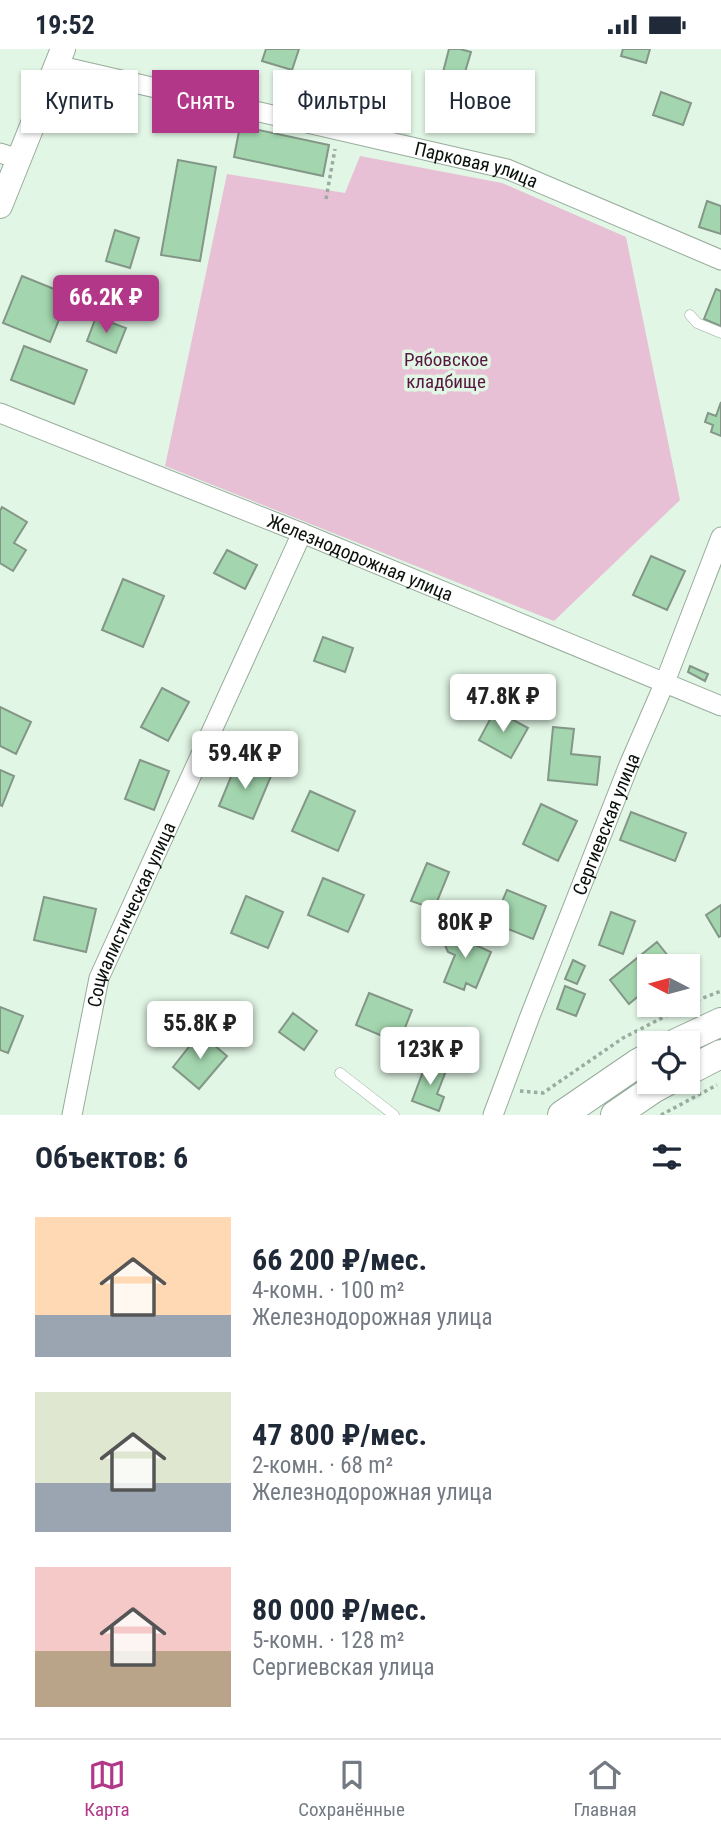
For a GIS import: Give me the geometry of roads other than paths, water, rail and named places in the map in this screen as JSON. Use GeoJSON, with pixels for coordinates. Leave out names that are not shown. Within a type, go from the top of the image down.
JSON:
{"type":"FeatureCollection","features":[{"type":"Feature","properties":{"kind":"main road"},"geometry":{"type":"LineString","coordinates":[[700,1032],[721,1022]]}},
{"type":"Feature","properties":{"kind":"main road"},"geometry":{"type":"LineString","coordinates":[[700,1065],[721,1054]]}},
{"type":"Feature","properties":{"kind":"main road"},"geometry":{"type":"LineString","coordinates":[[562,1115],[637,1064]]}},
{"type":"Feature","properties":{"kind":"main road"},"geometry":{"type":"LineString","coordinates":[[615,1115],[646,1094]]}},
{"type":"Feature","properties":{"kind":"street","name":"Парковая улица"},"geometry":{"type":"LineString","coordinates":[[60,57],[338,130],[507,169],[721,260]]}},
{"type":"Feature","properties":{"kind":"street"},"geometry":{"type":"LineString","coordinates":[[0,206],[9,156],[60,57]]}},
{"type":"Feature","properties":{"kind":"street","name":"Железнодорожная улица"},"geometry":{"type":"LineString","coordinates":[[0,413],[302,533],[721,706]]}},
{"type":"Feature","properties":{"kind":"street","name":"Социалистическая улица"},"geometry":{"type":"LineString","coordinates":[[72,1115],[99,978],[302,533]]}},
{"type":"Feature","properties":{"kind":"street","name":"Сергиевская улица"},"geometry":{"type":"LineString","coordinates":[[503,1101],[629,765],[665,682],[721,537]]}},
{"type":"Feature","properties":{"kind":"street"},"geometry":{"type":"LineString","coordinates":[[503,1101],[506,1111],[511,1115]]}},
{"type":"Feature","properties":{"kind":"lane"},"geometry":{"type":"LineString","coordinates":[[690,315],[696,323],[721,333]]}},
{"type":"Feature","properties":{"kind":"lane"},"geometry":{"type":"LineString","coordinates":[[340,1073],[394,1115]]}},
{"type":"Feature","properties":{"kind":"park label","name":"Рябовское кладбище"},"geometry":{"type":"Point","coordinates":[446,370]}}]}
